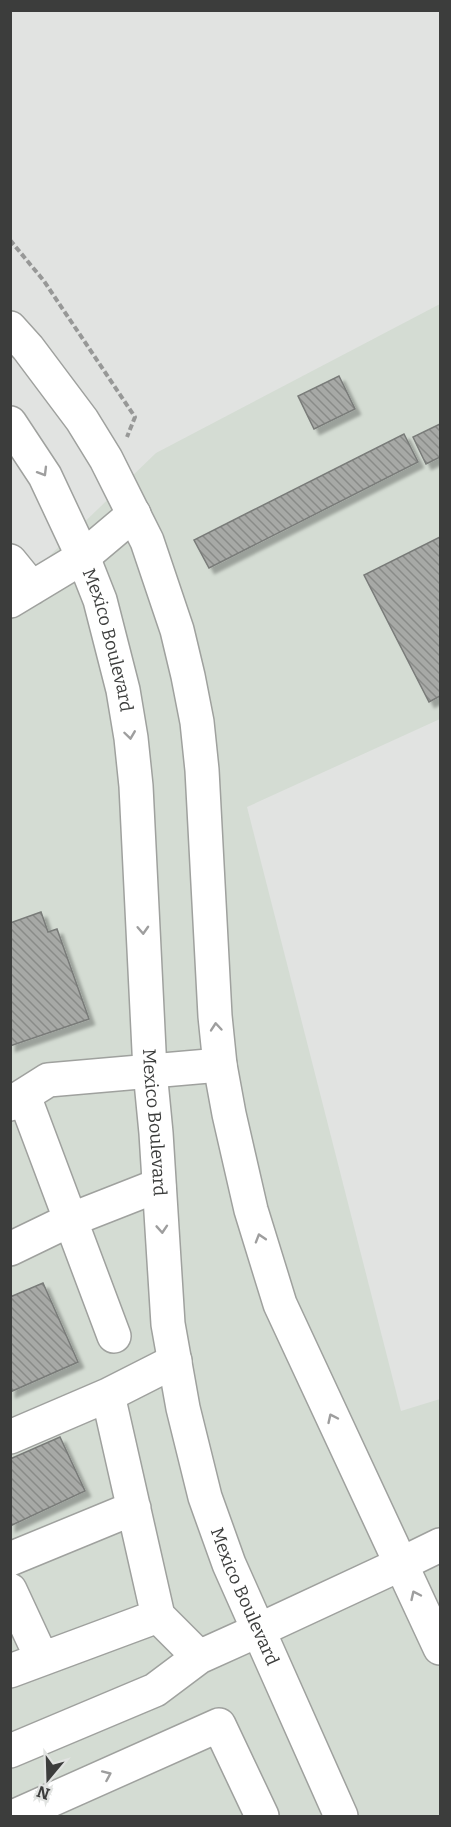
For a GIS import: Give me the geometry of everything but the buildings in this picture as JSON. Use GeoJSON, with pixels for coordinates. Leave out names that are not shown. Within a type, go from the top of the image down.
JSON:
{"type":"FeatureCollection","features":[{"type":"Feature","properties":{"kind":"main road"},"geometry":{"type":"LineString","coordinates":[[10,328],[28,348],[82,420],[113,474],[147,541],[177,630],[188,675],[202,770],[220,1065],[251,1210],[280,1304],[441,1648]]}},
{"type":"Feature","properties":{"kind":"main road","name":"Mexico Boulevard"},"geometry":{"type":"LineString","coordinates":[[10,423],[45,476],[83,557],[100,600],[123,690],[136,786],[150,1071],[168,1324],[183,1408],[205,1497],[229,1564],[341,1816]]}},
{"type":"Feature","properties":{"kind":"main road"},"geometry":{"type":"LineString","coordinates":[[10,561],[21,595],[83,557],[134,514]]}},
{"type":"Feature","properties":{"kind":"main road"},"geometry":{"type":"LineString","coordinates":[[114,1336],[70,1220],[17,1100],[48,1080],[220,1065]]}},
{"type":"Feature","properties":{"kind":"main road"},"geometry":{"type":"LineString","coordinates":[[10,1249],[70,1220],[148,1189],[159,1187]]}},
{"type":"Feature","properties":{"kind":"main road"},"geometry":{"type":"LineString","coordinates":[[10,1437],[108,1395],[175,1361]]}},
{"type":"Feature","properties":{"kind":"main road"},"geometry":{"type":"LineString","coordinates":[[108,1395],[158,1616],[200,1657]]}},
{"type":"Feature","properties":{"kind":"main road"},"geometry":{"type":"LineString","coordinates":[[10,1559],[134,1508]]}},
{"type":"Feature","properties":{"kind":"main road"},"geometry":{"type":"LineString","coordinates":[[10,1751],[155,1690],[200,1657],[441,1545]]}},
{"type":"Feature","properties":{"kind":"main road"},"geometry":{"type":"LineString","coordinates":[[10,1590],[42,1659]]}},
{"type":"Feature","properties":{"kind":"main road"},"geometry":{"type":"LineString","coordinates":[[10,1671],[158,1616]]}},
{"type":"Feature","properties":{"kind":"main road"},"geometry":{"type":"LineString","coordinates":[[15,1816],[219,1725],[262,1816]]}},
{"type":"Feature","properties":{"kind":"path"},"geometry":{"type":"LineString","coordinates":[[10,240],[44,281],[135,417],[113,474]]}},
{"type":"Feature","properties":{"kind":"shaded area"},"geometry":{"type":"Polygon","coordinates":[[[440,304],[440,719],[247,807],[401,1411],[440,1399],[440,1816],[11,1816],[11,593],[156,453],[440,304]]]}}]}
